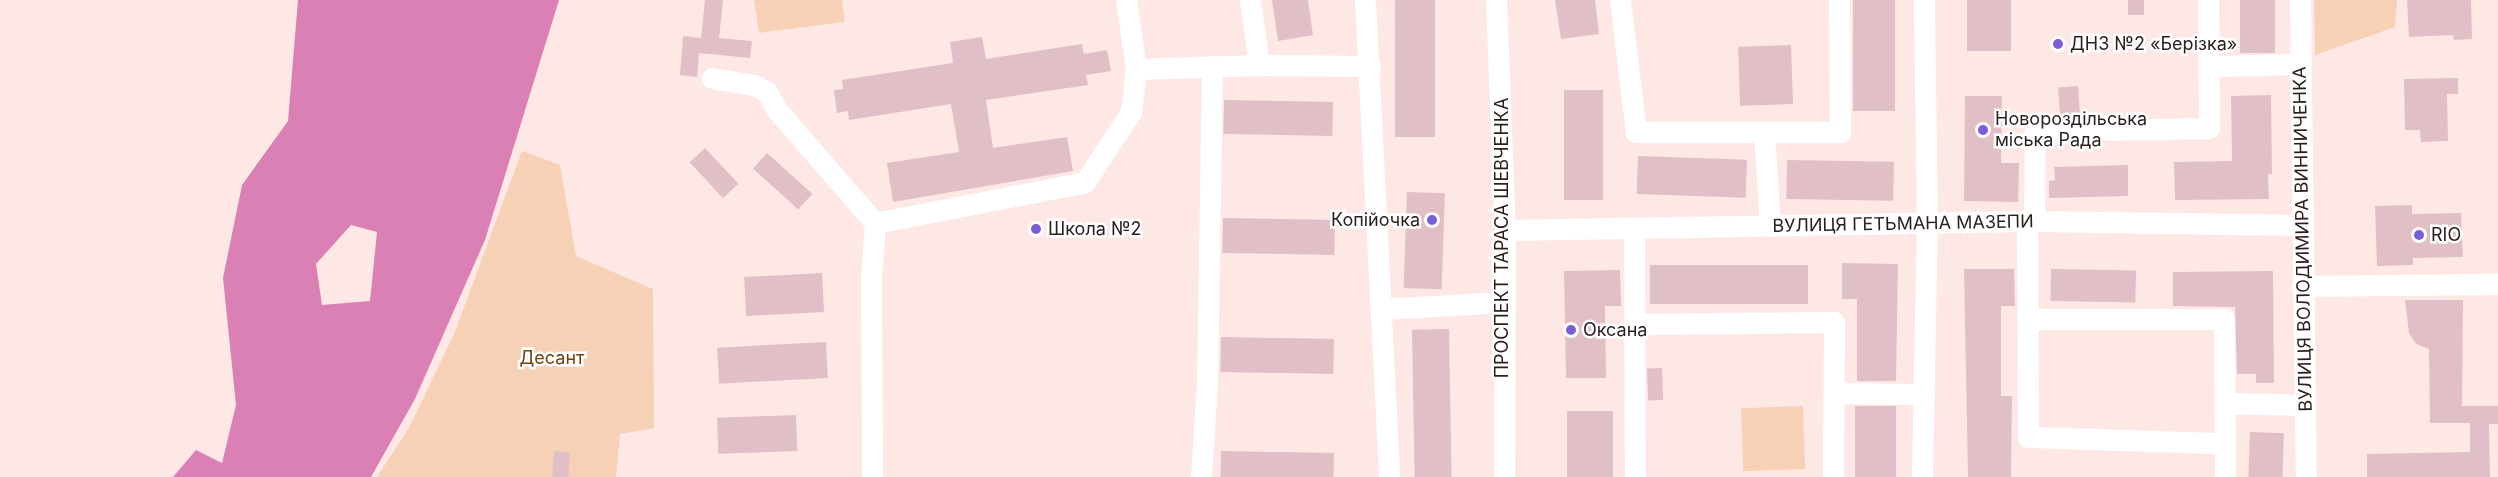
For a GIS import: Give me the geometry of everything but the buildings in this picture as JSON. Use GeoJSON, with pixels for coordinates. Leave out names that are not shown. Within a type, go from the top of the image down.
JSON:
{"type":"FeatureCollection","features":[{"type":"Feature","properties":{"kind":"street"},"geometry":{"type":"LineString","coordinates":[[874,223],[1085,182],[1131,112],[1136,69],[1126,0]]}},
{"type":"Feature","properties":{"kind":"street"},"geometry":{"type":"LineString","coordinates":[[1250,0],[1259,65]]}},
{"type":"Feature","properties":{"kind":"street"},"geometry":{"type":"LineString","coordinates":[[1365,0],[1389,477]]}},
{"type":"Feature","properties":{"kind":"street","name":"ПРОСПЕКТ ТАРАСА ШЕВЧЕНКА"},"geometry":{"type":"LineString","coordinates":[[1496,0],[1505,230],[1504,477]]}},
{"type":"Feature","properties":{"kind":"street"},"geometry":{"type":"LineString","coordinates":[[1620,0],[1636,132],[1840,132],[1839,0]]}},
{"type":"Feature","properties":{"kind":"street"},"geometry":{"type":"LineString","coordinates":[[1922,477],[1927,222],[1924,0]]}},
{"type":"Feature","properties":{"kind":"street"},"geometry":{"type":"LineString","coordinates":[[2208,0],[2210,128],[2035,131],[2027,319],[2028,437],[2224,442]]}},
{"type":"Feature","properties":{"kind":"street","name":"ВУЛИЦЯ ВОЛОДИМИРА ВИННИЧЕНКА"},"geometry":{"type":"LineString","coordinates":[[2300,0],[2301,225],[2306,477]]}},
{"type":"Feature","properties":{"kind":"street"},"geometry":{"type":"LineString","coordinates":[[2209,66],[2300,64]]}},
{"type":"Feature","properties":{"kind":"street"},"geometry":{"type":"LineString","coordinates":[[1136,69],[1259,65],[1370,66]]}},
{"type":"Feature","properties":{"kind":"street"},"geometry":{"type":"LineString","coordinates":[[1201,477],[1207,385],[1212,66]]}},
{"type":"Feature","properties":{"kind":"street"},"geometry":{"type":"LineString","coordinates":[[712,78],[754,85],[767,92],[777,110],[874,223],[871,276],[872,477]]}},
{"type":"Feature","properties":{"kind":"street"},"geometry":{"type":"LineString","coordinates":[[1764,132],[1770,226]]}},
{"type":"Feature","properties":{"kind":"street","name":"ВУЛИЦЯ ГЕТЬМАНА МАЗЕПИ"},"geometry":{"type":"LineString","coordinates":[[1505,230],[1634,230],[2030,221],[2301,225]]}},
{"type":"Feature","properties":{"kind":"street"},"geometry":{"type":"LineString","coordinates":[[1634,230],[1635,477]]}},
{"type":"Feature","properties":{"kind":"street"},"geometry":{"type":"LineString","coordinates":[[2302,286],[2498,284]]}},
{"type":"Feature","properties":{"kind":"street"},"geometry":{"type":"LineString","coordinates":[[1382,309],[1503,302]]}},
{"type":"Feature","properties":{"kind":"street"},"geometry":{"type":"LineString","coordinates":[[2027,319],[2224,319],[2225,477]]}},
{"type":"Feature","properties":{"kind":"street"},"geometry":{"type":"LineString","coordinates":[[1635,324],[1834,322],[1833,477]]}},
{"type":"Feature","properties":{"kind":"street"},"geometry":{"type":"LineString","coordinates":[[1834,393],[1924,394]]}},
{"type":"Feature","properties":{"kind":"street"},"geometry":{"type":"LineString","coordinates":[[2225,403],[2305,405]]}},
{"type":"Feature","properties":{"kind":"green space"},"geometry":{"type":"Polygon","coordinates":[[[754,0],[842,0],[845,22],[759,33],[754,0]]]}},
{"type":"Feature","properties":{"kind":"green space"},"geometry":{"type":"Polygon","coordinates":[[[2314,0],[2397,0],[2395,27],[2315,55],[2314,0]]]}},
{"type":"Feature","properties":{"kind":"green space","name":"Десант"},"geometry":{"type":"Polygon","coordinates":[[[522,151],[560,165],[576,256],[653,289],[654,428],[620,434],[616,477],[377,477],[409,428],[454,334],[522,151]]]}},
{"type":"Feature","properties":{"kind":"green space"},"geometry":{"type":"Polygon","coordinates":[[[1803,406],[1805,469],[1743,471],[1741,408],[1803,406]]]}},
{"type":"Feature","properties":{"kind":"shaded area"},"geometry":{"type":"Polygon","coordinates":[[[298,0],[559,0],[485,240],[415,399],[371,477],[173,477],[196,450],[222,463],[236,405],[223,278],[242,185],[288,121],[298,0]],[[351,225],[316,264],[322,305],[370,301],[377,232],[351,225]]]}},
{"type":"Feature","properties":{"kind":"place","name":"ДНЗ №2 «Берізка»"},"geometry":{"type":"Point","coordinates":[2058,44]}},
{"type":"Feature","properties":{"kind":"place","name":"Новороздільська міська Рада"},"geometry":{"type":"Point","coordinates":[1983,130]}},
{"type":"Feature","properties":{"kind":"place","name":"Копійочка"},"geometry":{"type":"Point","coordinates":[1432,220]}},
{"type":"Feature","properties":{"kind":"place","name":"Школа №2"},"geometry":{"type":"Point","coordinates":[1036,229]}},
{"type":"Feature","properties":{"kind":"place","name":"RIO"},"geometry":{"type":"Point","coordinates":[2419,235]}},
{"type":"Feature","properties":{"kind":"place","name":"Оксана"},"geometry":{"type":"Point","coordinates":[1571,330]}}]}
